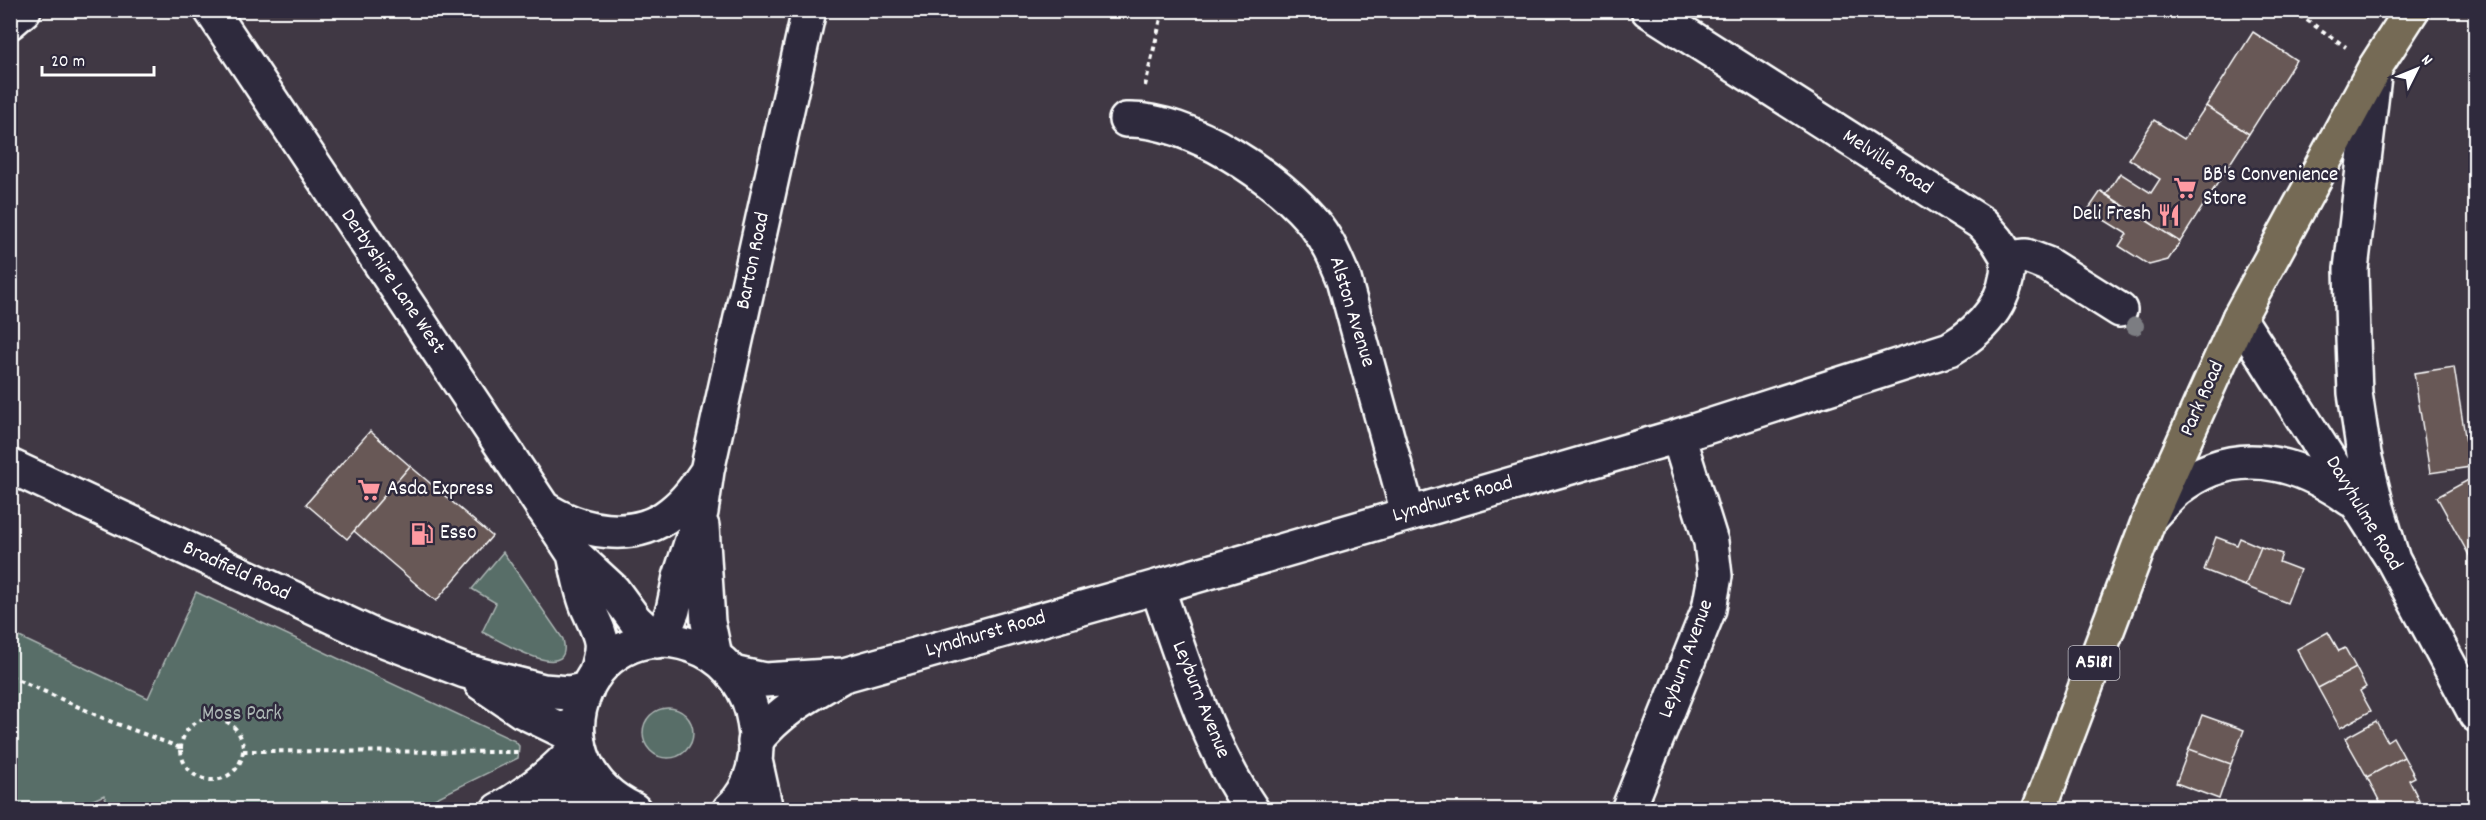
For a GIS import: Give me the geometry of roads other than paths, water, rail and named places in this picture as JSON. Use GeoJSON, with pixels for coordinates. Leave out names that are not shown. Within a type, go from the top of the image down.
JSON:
{"type":"FeatureCollection","features":[{"type":"Feature","properties":{"kind":"main road","name":"Park Road"},"geometry":{"type":"LineString","coordinates":[[2039,810],[2150,518],[2239,318],[2376,66],[2412,10]]}},
{"type":"Feature","properties":{"kind":"street"},"geometry":{"type":"LineString","coordinates":[[10,22],[24,10]]}},
{"type":"Feature","properties":{"kind":"street","name":"Derbyshire Lane West"},"geometry":{"type":"LineString","coordinates":[[211,10],[574,554],[613,590],[635,620],[659,641]]}},
{"type":"Feature","properties":{"kind":"street","name":"Barton Road"},"geometry":{"type":"LineString","coordinates":[[659,641],[673,610],[680,577],[701,512],[707,471],[809,10]]}},
{"type":"Feature","properties":{"kind":"street","name":"Melville Road"},"geometry":{"type":"LineString","coordinates":[[1648,10],[1983,224],[1997,240],[2008,258]]}},
{"type":"Feature","properties":{"kind":"street"},"geometry":{"type":"LineString","coordinates":[[2376,66],[2351,269],[2352,326],[2355,393],[2364,453],[2393,560]]}},
{"type":"Feature","properties":{"kind":"street","name":"Alston Avenue"},"geometry":{"type":"LineString","coordinates":[[1132,120],[1193,135],[1224,151],[1271,181],[1296,203],[1316,226],[1333,251],[1344,279],[1408,513]]}},
{"type":"Feature","properties":{"kind":"street"},"geometry":{"type":"LineString","coordinates":[[2008,258],[2026,256],[2047,264],[2120,310]]}},
{"type":"Feature","properties":{"kind":"street","name":"Lyndhurst Road"},"geometry":{"type":"LineString","coordinates":[[659,641],[694,646],[724,665],[765,680],[844,675],[1157,587],[1678,436],[1950,349],[1965,340],[1989,318],[2009,276],[2008,258]]}},
{"type":"Feature","properties":{"kind":"street","name":"Davyhulme Road"},"geometry":{"type":"LineString","coordinates":[[2239,318],[2393,560],[2475,715]]}},
{"type":"Feature","properties":{"kind":"street","name":"Leyburn Avenue"},"geometry":{"type":"LineString","coordinates":[[1628,810],[1709,609],[1715,576],[1711,542],[1678,436]]}},
{"type":"Feature","properties":{"kind":"street"},"geometry":{"type":"LineString","coordinates":[[2150,518],[2176,490],[2205,472],[2237,462],[2277,463],[2307,472],[2357,504]]}},
{"type":"Feature","properties":{"kind":"street","name":"Bradfield Road"},"geometry":{"type":"LineString","coordinates":[[10,466],[335,619],[465,671],[556,693],[569,693],[591,682]]}},
{"type":"Feature","properties":{"kind":"street"},"geometry":{"type":"LineString","coordinates":[[540,506],[575,525],[614,531],[639,529],[670,514],[694,489],[707,471]]}},
{"type":"Feature","properties":{"kind":"street","name":"Barton Road"},"geometry":{"type":"LineString","coordinates":[[701,512],[707,610],[724,665],[751,706],[755,723],[755,750],[760,791],[766,810]]}},
{"type":"Feature","properties":{"kind":"street","name":"Derbyshire Lane West"},"geometry":{"type":"LineString","coordinates":[[574,554],[588,608],[600,634],[602,648],[578,714],[578,740]]}},
{"type":"Feature","properties":{"kind":"street","name":"Leyburn Avenue"},"geometry":{"type":"LineString","coordinates":[[1157,587],[1203,719],[1239,790],[1252,810]]}},
{"type":"Feature","properties":{"kind":"street"},"geometry":{"type":"LineString","coordinates":[[591,682],[608,660],[619,651],[631,645],[659,641]]}},
{"type":"Feature","properties":{"kind":"street","name":"Bradfield Road"},"geometry":{"type":"LineString","coordinates":[[465,671],[522,711],[578,740]]}},
{"type":"Feature","properties":{"kind":"street","name":"Lyndhurst Road"},"geometry":{"type":"LineString","coordinates":[[755,750],[766,728],[788,708],[844,675]]}},
{"type":"Feature","properties":{"kind":"street"},"geometry":{"type":"LineString","coordinates":[[578,740],[592,777],[622,804]]}},
{"type":"Feature","properties":{"kind":"street"},"geometry":{"type":"LineString","coordinates":[[502,808],[565,761],[578,740]]}},
{"type":"Feature","properties":{"kind":"street"},"geometry":{"type":"LineString","coordinates":[[729,810],[738,802],[753,774],[755,750]]}},
{"type":"Feature","properties":{"kind":"street"},"geometry":{"type":"LineString","coordinates":[[502,808],[578,790],[622,804]]}},
{"type":"Feature","properties":{"kind":"place","name":"BB's Convenience Store"},"geometry":{"type":"Point","coordinates":[2185,188]}},
{"type":"Feature","properties":{"kind":"place","name":"Deli Fresh"},"geometry":{"type":"Point","coordinates":[2169,215]}},
{"type":"Feature","properties":{"kind":"place","name":"Asda Express"},"geometry":{"type":"Point","coordinates":[369,490]}},
{"type":"Feature","properties":{"kind":"place","name":"Esso"},"geometry":{"type":"Point","coordinates":[422,534]}},
{"type":"Feature","properties":{"kind":"park label","name":"Moss Park"},"geometry":{"type":"Point","coordinates":[242,715]}}]}
